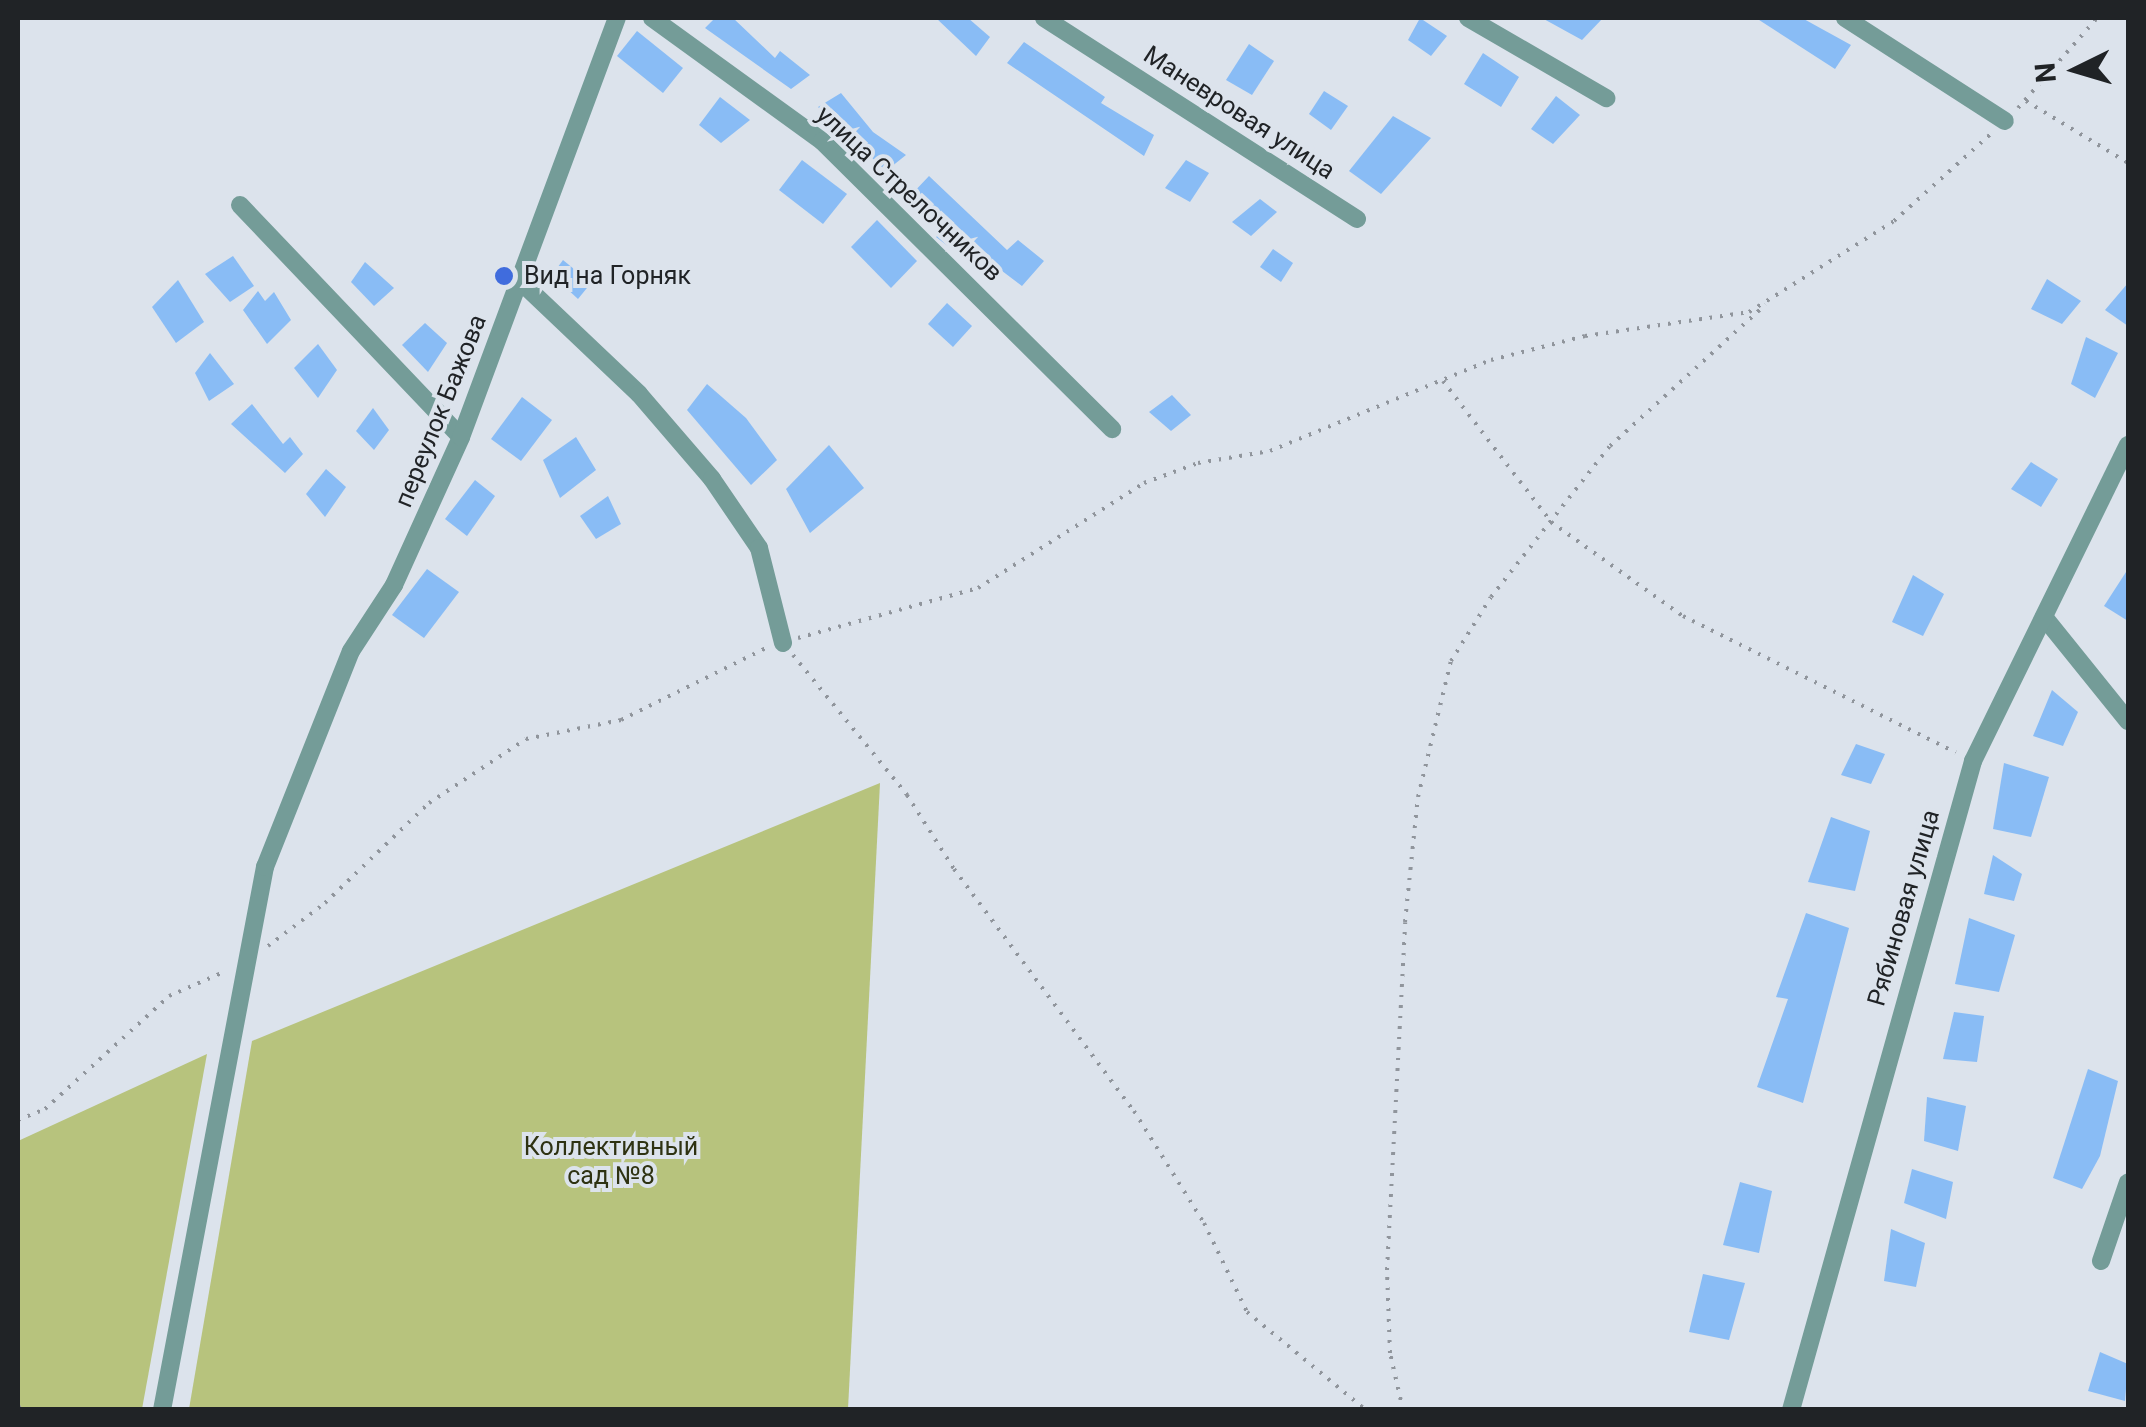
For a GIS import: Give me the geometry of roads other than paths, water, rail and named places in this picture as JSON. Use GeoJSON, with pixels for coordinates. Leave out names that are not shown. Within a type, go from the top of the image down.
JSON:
{"type":"FeatureCollection","features":[{"type":"Feature","properties":{"kind":"street","name":"переулок Бажова"},"geometry":{"type":"LineString","coordinates":[[162,1410],[244,964],[266,867],[351,651],[394,585],[461,437],[617,18]]}},
{"type":"Feature","properties":{"kind":"street","name":"улица Стрелочников"},"geometry":{"type":"LineString","coordinates":[[652,18],[822,140],[1112,429]]}},
{"type":"Feature","properties":{"kind":"street","name":"Маневровая улица"},"geometry":{"type":"LineString","coordinates":[[1044,18],[1357,219]]}},
{"type":"Feature","properties":{"kind":"street"},"geometry":{"type":"LineString","coordinates":[[1468,18],[1606,98]]}},
{"type":"Feature","properties":{"kind":"street"},"geometry":{"type":"LineString","coordinates":[[1846,18],[2004,121]]}},
{"type":"Feature","properties":{"kind":"street"},"geometry":{"type":"LineString","coordinates":[[240,205],[461,437]]}},
{"type":"Feature","properties":{"kind":"street"},"geometry":{"type":"LineString","coordinates":[[520,281],[639,394],[712,479],[758,548],[783,642]]}},
{"type":"Feature","properties":{"kind":"street","name":"Рябиновая улица"},"geometry":{"type":"LineString","coordinates":[[1791,1410],[1973,761],[2128,445]]}},
{"type":"Feature","properties":{"kind":"street"},"geometry":{"type":"LineString","coordinates":[[2044,617],[2128,721]]}},
{"type":"Feature","properties":{"kind":"street"},"geometry":{"type":"LineString","coordinates":[[2101,1260],[2128,1182]]}},
{"type":"Feature","properties":{"kind":"place","name":"Вид на Горняк"},"geometry":{"type":"Point","coordinates":[504,276]}},
{"type":"Feature","properties":{"kind":"park label","name":"Коллективный сад №8"},"geometry":{"type":"Point","coordinates":[611,1162]}}]}
